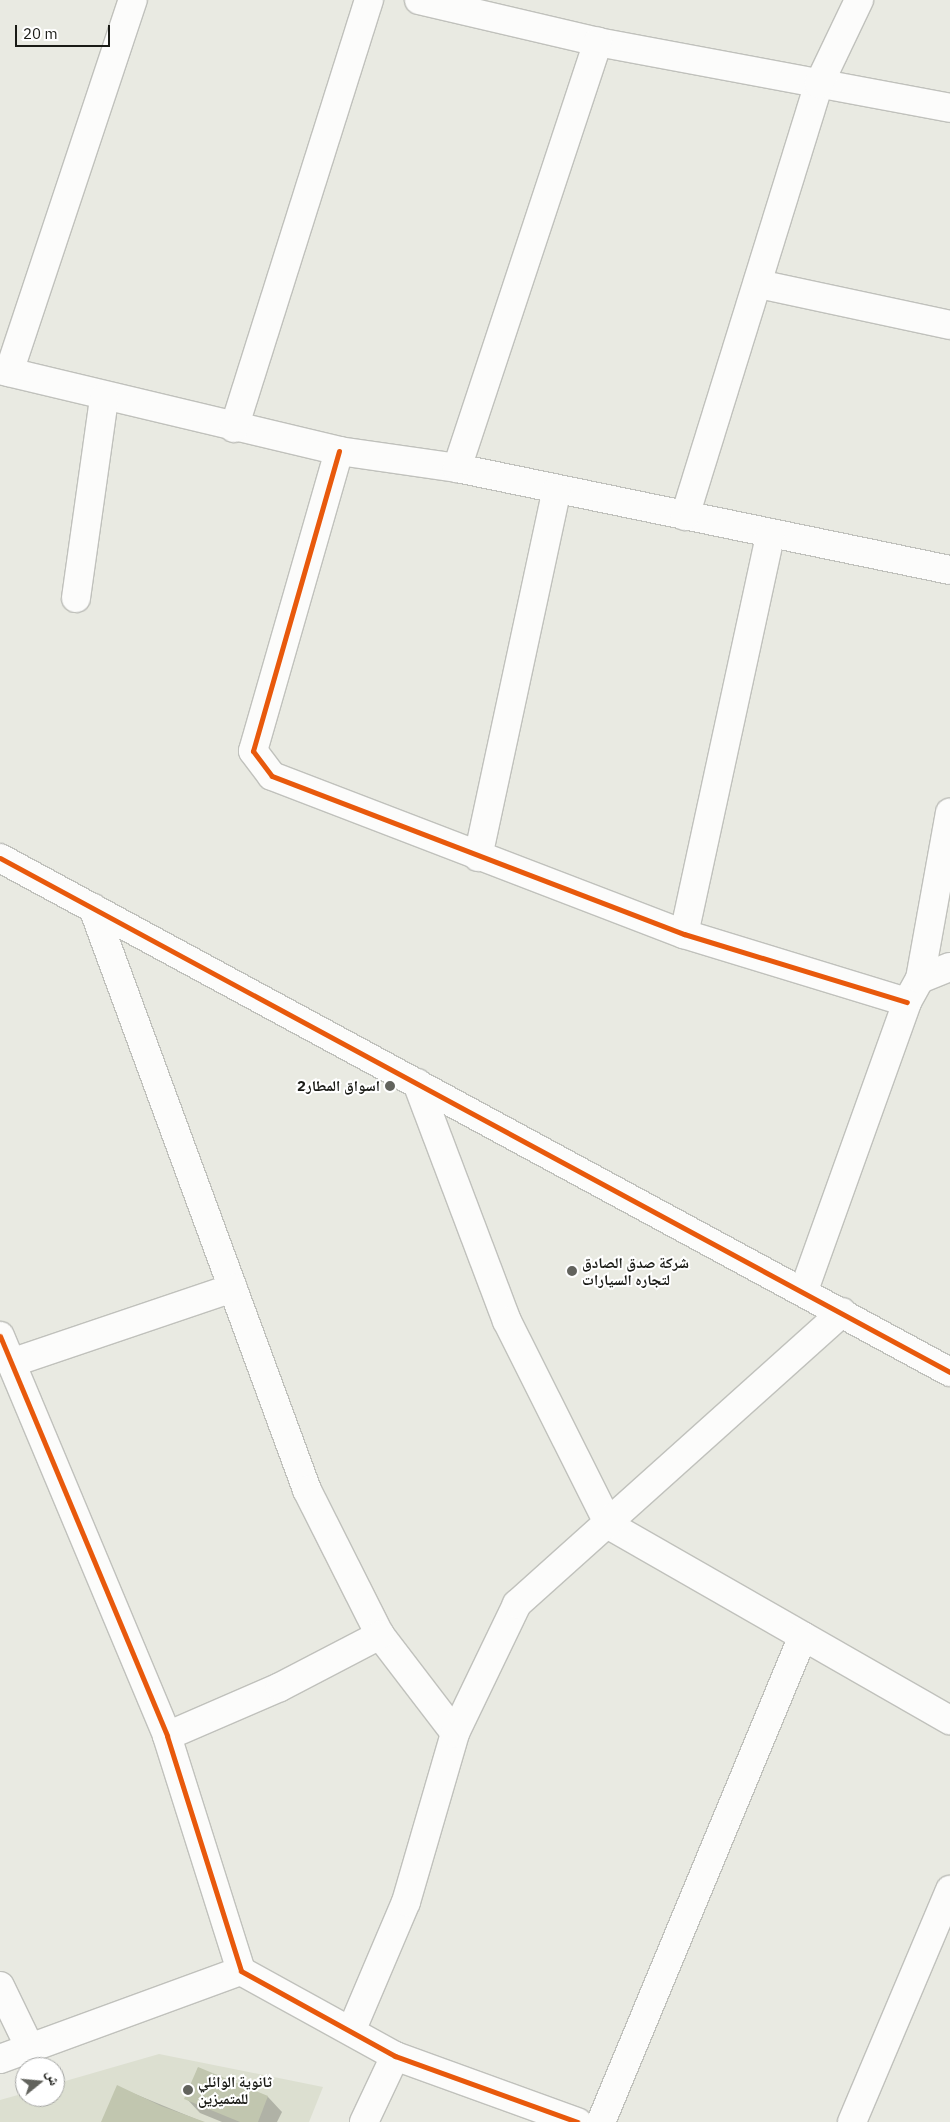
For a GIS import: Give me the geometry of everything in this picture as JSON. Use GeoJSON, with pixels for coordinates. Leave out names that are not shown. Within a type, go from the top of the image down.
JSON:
{"type":"FeatureCollection","features":[{"type":"Feature","properties":{"kind":"street"},"geometry":{"type":"LineString","coordinates":[[133,0],[5,371],[104,398],[234,428],[339,450],[457,468],[950,570]]}},
{"type":"Feature","properties":{"kind":"street"},"geometry":{"type":"LineString","coordinates":[[234,428],[369,0]]}},
{"type":"Feature","properties":{"kind":"street"},"geometry":{"type":"LineString","coordinates":[[419,0],[598,42],[950,108]]}},
{"type":"Feature","properties":{"kind":"street"},"geometry":{"type":"LineString","coordinates":[[685,516],[819,84],[859,0]]}},
{"type":"Feature","properties":{"kind":"street"},"geometry":{"type":"LineString","coordinates":[[457,468],[598,42]]}},
{"type":"Feature","properties":{"kind":"street"},"geometry":{"type":"LineString","coordinates":[[758,284],[950,325]]}},
{"type":"Feature","properties":{"kind":"street"},"geometry":{"type":"LineString","coordinates":[[76,598],[104,398]]}},
{"type":"Feature","properties":{"kind":"street"},"geometry":{"type":"LineString","coordinates":[[339,450],[253,751],[272,776],[478,858],[684,934],[913,991],[950,968]]}},
{"type":"Feature","properties":{"kind":"street"},"geometry":{"type":"LineString","coordinates":[[478,858],[556,489]]}},
{"type":"Feature","properties":{"kind":"street"},"geometry":{"type":"LineString","coordinates":[[684,934],[771,534]]}},
{"type":"Feature","properties":{"kind":"street"},"geometry":{"type":"LineString","coordinates":[[804,1290],[913,991],[950,813]]}},
{"type":"Feature","properties":{"kind":"street"},"geometry":{"type":"LineString","coordinates":[[3,864],[93,908],[804,1290],[950,1372]]}},
{"type":"Feature","properties":{"kind":"street"},"geometry":{"type":"LineString","coordinates":[[93,908],[308,1490],[380,1636],[455,1733]]}},
{"type":"Feature","properties":{"kind":"street"},"geometry":{"type":"LineString","coordinates":[[417,1083],[506,1321],[609,1525],[950,1720]]}},
{"type":"Feature","properties":{"kind":"street"},"geometry":{"type":"LineString","coordinates":[[11,1363],[233,1288]]}},
{"type":"Feature","properties":{"kind":"street"},"geometry":{"type":"LineString","coordinates":[[352,2029],[406,1902],[455,1733],[517,1604],[609,1525],[842,1312]]}},
{"type":"Feature","properties":{"kind":"street"},"geometry":{"type":"LineString","coordinates":[[0,1336],[167,1736],[241,1971],[352,2029],[395,2056],[577,2122]]}},
{"type":"Feature","properties":{"kind":"street"},"geometry":{"type":"LineString","coordinates":[[167,1736],[280,1687],[380,1636]]}},
{"type":"Feature","properties":{"kind":"street"},"geometry":{"type":"LineString","coordinates":[[601,2122],[803,1636]]}},
{"type":"Feature","properties":{"kind":"street"},"geometry":{"type":"LineString","coordinates":[[852,2122],[950,1890]]}},
{"type":"Feature","properties":{"kind":"street"},"geometry":{"type":"LineString","coordinates":[[0,2059],[31,2050],[241,1971]]}},
{"type":"Feature","properties":{"kind":"street"},"geometry":{"type":"LineString","coordinates":[[0,1986],[31,2050]]}},
{"type":"Feature","properties":{"kind":"street"},"geometry":{"type":"LineString","coordinates":[[364,2122],[395,2056]]}},
{"type":"Feature","properties":{"kind":"shaded area","name":"ثانوية الوائلي للمتميزين"},"geometry":{"type":"Polygon","coordinates":[[[159,2054],[323,2087],[309,2122],[0,2122],[0,2100],[15,2096],[15,2107],[65,2107],[65,2081],[159,2054]]]}},
{"type":"Feature","properties":{"kind":"building"},"geometry":{"type":"Polygon","coordinates":[[[198,2067],[268,2096],[258,2122],[240,2122],[184,2099],[198,2067]]]}},
{"type":"Feature","properties":{"kind":"building"},"geometry":{"type":"Polygon","coordinates":[[[117,2085],[161,2106],[205,2122],[101,2122],[117,2085]]]}},
{"type":"Feature","properties":{"kind":"cycle path"},"geometry":{"type":"LineString","coordinates":[[339,451],[253,751],[272,776],[684,934],[907,1002]]}},
{"type":"Feature","properties":{"kind":"cycle path"},"geometry":{"type":"LineString","coordinates":[[0,858],[950,1372]]}},
{"type":"Feature","properties":{"kind":"cycle path"},"geometry":{"type":"LineString","coordinates":[[0,1336],[167,1736],[241,1971],[395,2056],[577,2122]]}},
{"type":"Feature","properties":{"kind":"place","name":"اسواق المطار2"},"geometry":{"type":"Point","coordinates":[390,1086]}},
{"type":"Feature","properties":{"kind":"place","name":"شركة صدق الصادق لتجاره السيارات"},"geometry":{"type":"Point","coordinates":[572,1271]}},
{"type":"Feature","properties":{"kind":"place","name":"ثانوية الوائلي للمتميزين"},"geometry":{"type":"Point","coordinates":[188,2090]}}]}
